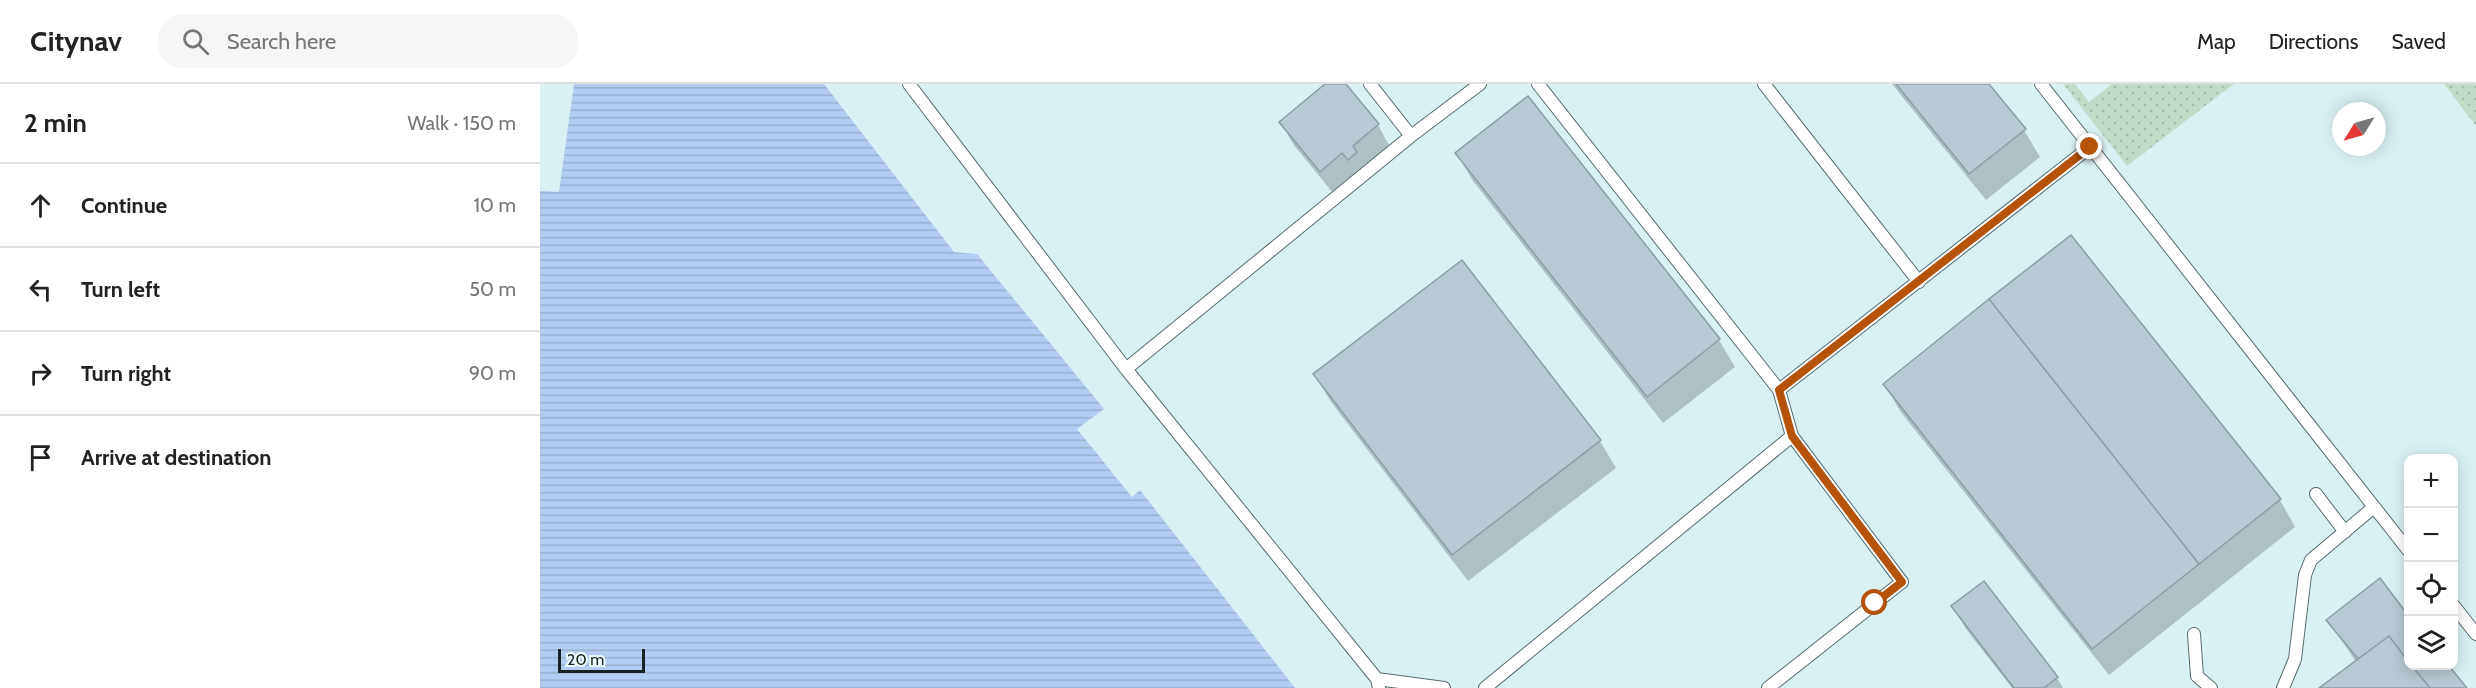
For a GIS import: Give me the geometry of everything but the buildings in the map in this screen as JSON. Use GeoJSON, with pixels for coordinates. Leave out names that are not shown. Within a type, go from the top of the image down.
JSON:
{"type":"FeatureCollection","features":[{"type":"Feature","properties":{"kind":"lane"},"geometry":{"type":"LineString","coordinates":[[909,84],[1126,369],[1378,684],[1444,688]]}},
{"type":"Feature","properties":{"kind":"lane"},"geometry":{"type":"LineString","coordinates":[[1370,84],[1411,136]]}},
{"type":"Feature","properties":{"kind":"lane"},"geometry":{"type":"LineString","coordinates":[[1126,369],[1411,136],[1480,84]]}},
{"type":"Feature","properties":{"kind":"lane"},"geometry":{"type":"LineString","coordinates":[[1538,84],[1779,390],[1792,436],[1902,582],[1768,688]]}},
{"type":"Feature","properties":{"kind":"lane"},"geometry":{"type":"LineString","coordinates":[[1764,84],[1919,282]]}},
{"type":"Feature","properties":{"kind":"lane"},"geometry":{"type":"LineString","coordinates":[[2041,84],[2404,544]]}},
{"type":"Feature","properties":{"kind":"lane"},"geometry":{"type":"LineString","coordinates":[[1779,390],[2090,147]]}},
{"type":"Feature","properties":{"kind":"lane"},"geometry":{"type":"LineString","coordinates":[[1485,688],[1792,436]]}},
{"type":"Feature","properties":{"kind":"lane"},"geometry":{"type":"LineString","coordinates":[[2316,494],[2345,532]]}},
{"type":"Feature","properties":{"kind":"lane"},"geometry":{"type":"LineString","coordinates":[[2283,688],[2295,659],[2305,575],[2311,560],[2374,507]]}},
{"type":"Feature","properties":{"kind":"lane"},"geometry":{"type":"LineString","coordinates":[[2458,611],[2476,634]]}},
{"type":"Feature","properties":{"kind":"lane"},"geometry":{"type":"LineString","coordinates":[[2194,634],[2197,676],[2211,688]]}},
{"type":"Feature","properties":{"kind":"green space"},"geometry":{"type":"Polygon","coordinates":[[[2063,84],[2075,84],[2089,102],[2112,84],[2234,84],[2127,166],[2063,84]]]}},
{"type":"Feature","properties":{"kind":"green space"},"geometry":{"type":"Polygon","coordinates":[[[2444,84],[2476,84],[2476,126],[2444,84]]]}},
{"type":"Feature","properties":{"kind":"water"},"geometry":{"type":"Polygon","coordinates":[[[540,84],[824,84],[954,252],[977,254],[1104,409],[1077,429],[1132,497],[1140,490],[1295,688],[540,688],[540,84]]]}},
{"type":"Feature","properties":{"kind":"pier"},"geometry":{"type":"Polygon","coordinates":[[[540,84],[574,84],[559,192],[540,191],[540,84]]]}},
{"type":"Feature","properties":{"kind":"route"},"geometry":{"type":"LineString","coordinates":[[1875,603],[1902,582],[1792,436],[1779,390],[2090,147]]}}]}
